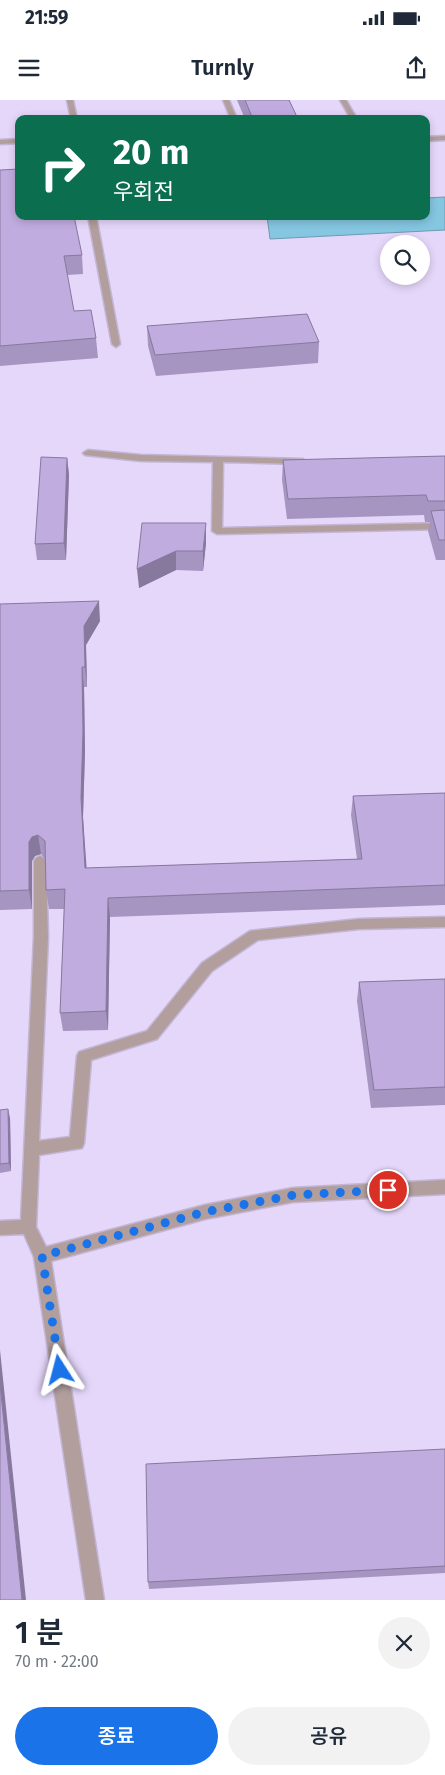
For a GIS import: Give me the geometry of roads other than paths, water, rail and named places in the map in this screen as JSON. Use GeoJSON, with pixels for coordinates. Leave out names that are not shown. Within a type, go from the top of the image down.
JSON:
{"type":"FeatureCollection","features":[{"type":"Feature","properties":{"kind":"lane"},"geometry":{"type":"LineString","coordinates":[[70,100],[73,115]]}},
{"type":"Feature","properties":{"kind":"lane"},"geometry":{"type":"LineString","coordinates":[[226,100],[232,115]]}},
{"type":"Feature","properties":{"kind":"lane"},"geometry":{"type":"LineString","coordinates":[[343,100],[352,115]]}},
{"type":"Feature","properties":{"kind":"lane"},"geometry":{"type":"LineString","coordinates":[[430,139],[445,138]]}},
{"type":"Feature","properties":{"kind":"lane"},"geometry":{"type":"LineString","coordinates":[[0,142],[15,141]]}},
{"type":"Feature","properties":{"kind":"lane"},"geometry":{"type":"LineString","coordinates":[[93,220],[116,344]]}},
{"type":"Feature","properties":{"kind":"lane"},"geometry":{"type":"LineString","coordinates":[[88,453],[141,458],[306,461]]}},
{"type":"Feature","properties":{"kind":"lane"},"geometry":{"type":"LineString","coordinates":[[218,460],[217,531],[445,526]]}},
{"type":"Feature","properties":{"kind":"lane"},"geometry":{"type":"LineString","coordinates":[[40,861],[40,937],[28,1227],[42,1256],[95,1600]]}},
{"type":"Feature","properties":{"kind":"lane"},"geometry":{"type":"LineString","coordinates":[[32,1149],[77,1144],[84,1056],[152,1035],[207,967],[255,935],[359,924],[445,922]]}},
{"type":"Feature","properties":{"kind":"lane"},"geometry":{"type":"LineString","coordinates":[[42,1256],[205,1212],[294,1195],[445,1186]]}},
{"type":"Feature","properties":{"kind":"lane"},"geometry":{"type":"LineString","coordinates":[[0,1228],[28,1227]]}},
{"type":"Feature","properties":{"kind":"water"},"geometry":{"type":"Polygon","coordinates":[[[445,197],[445,230],[270,239],[268,220],[430,220],[430,198],[445,197]]]}}]}
